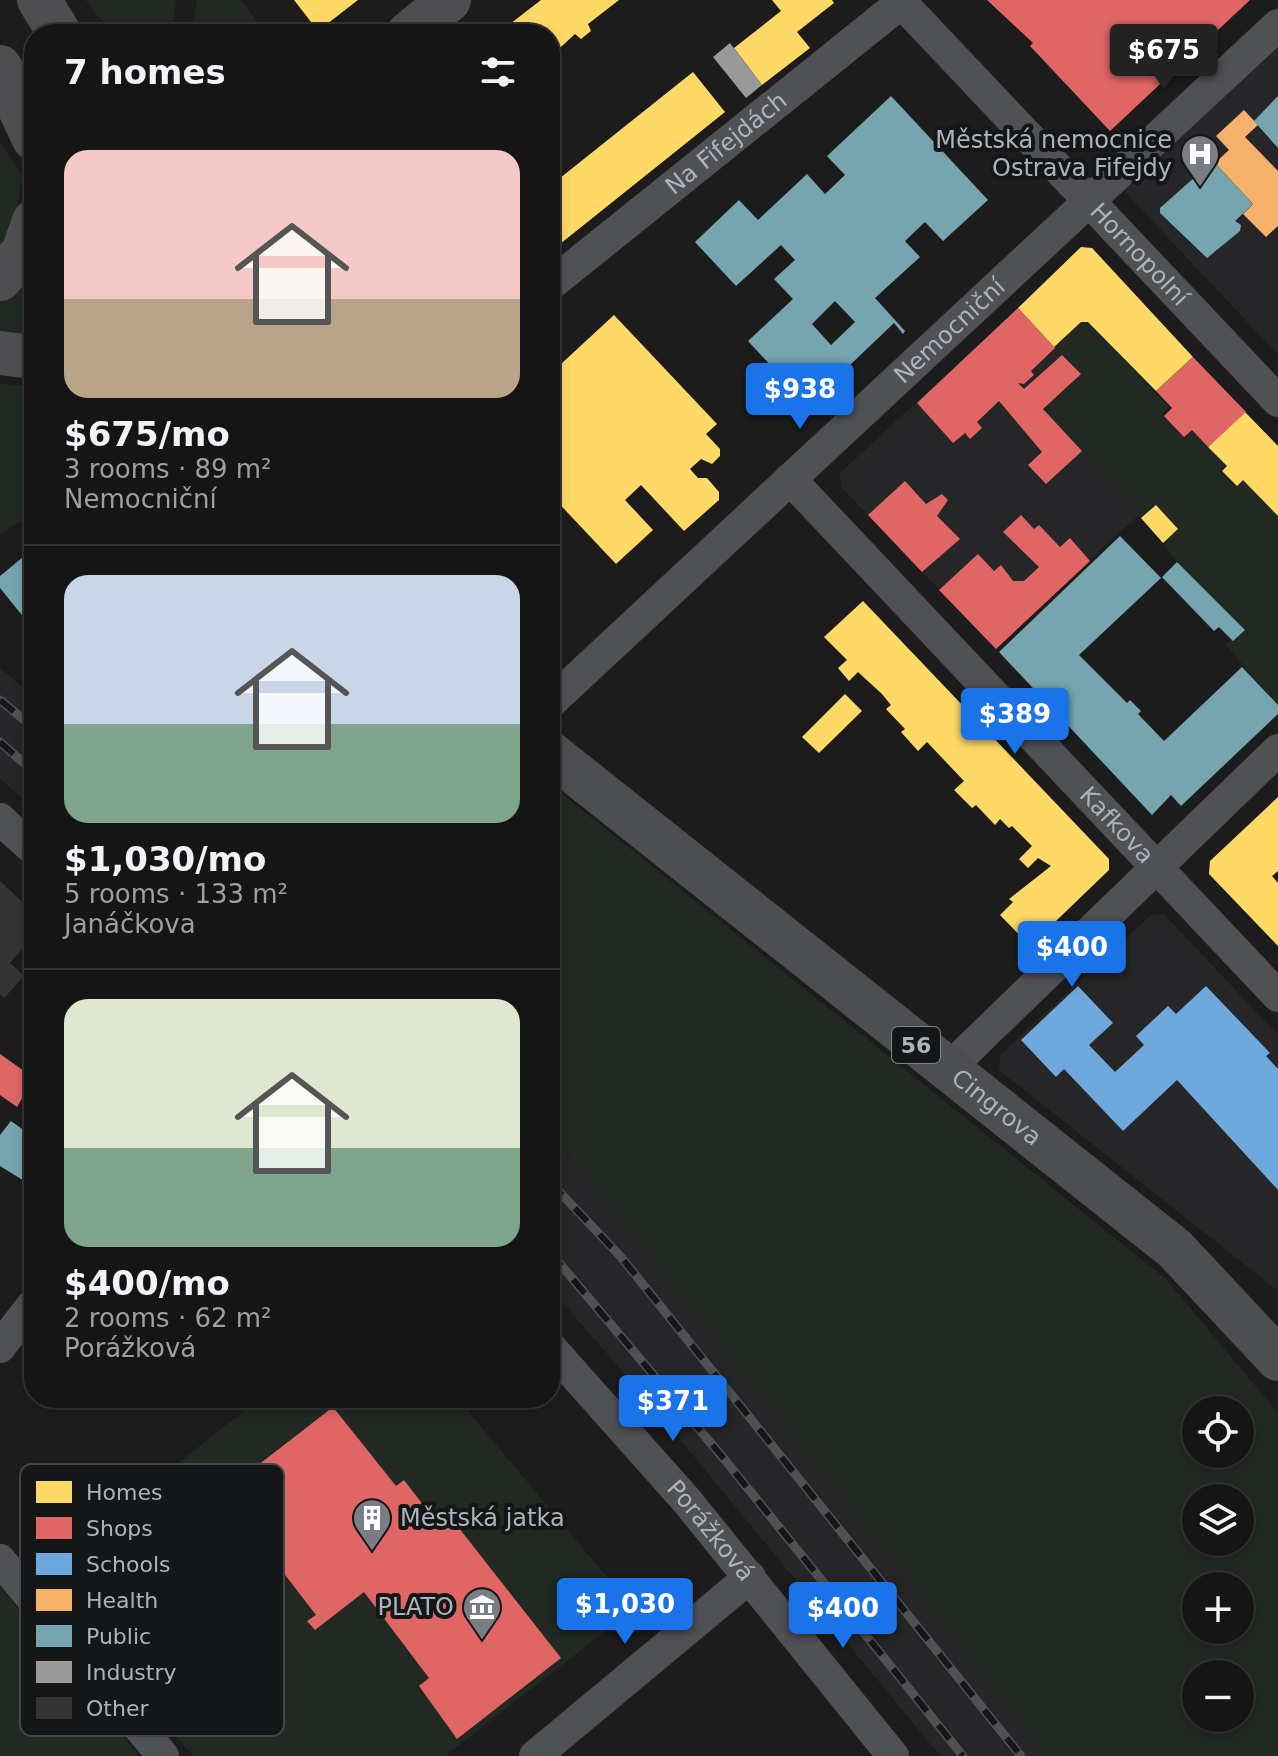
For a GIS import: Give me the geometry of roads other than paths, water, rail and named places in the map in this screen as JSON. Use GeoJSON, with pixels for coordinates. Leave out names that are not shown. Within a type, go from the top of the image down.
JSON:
{"type":"FeatureCollection","features":[{"type":"Feature","properties":{"kind":"highway"},"geometry":{"type":"LineString","coordinates":[[39,0],[54,24]]}},
{"type":"Feature","properties":{"kind":"highway"},"geometry":{"type":"LineString","coordinates":[[420,24],[449,0]]}},
{"type":"Feature","properties":{"kind":"highway"},"geometry":{"type":"LineString","coordinates":[[0,35],[24,72]]}},
{"type":"Feature","properties":{"kind":"highway"},"geometry":{"type":"LineString","coordinates":[[0,67],[24,118]]}},
{"type":"Feature","properties":{"kind":"highway"},"geometry":{"type":"LineString","coordinates":[[0,279],[24,249]]}},
{"type":"Feature","properties":{"kind":"highway"},"geometry":{"type":"LineString","coordinates":[[0,353],[24,356]]}},
{"type":"Feature","properties":{"kind":"main road","name":"Cingrova"},"geometry":{"type":"LineString","coordinates":[[560,761],[1175,1249],[1278,1359]]}},
{"type":"Feature","properties":{"kind":"street","name":"Hornopolní"},"geometry":{"type":"LineString","coordinates":[[900,2],[1278,401]]}},
{"type":"Feature","properties":{"kind":"street","name":"Na Fifejdách"},"geometry":{"type":"LineString","coordinates":[[560,277],[900,2]]}},
{"type":"Feature","properties":{"kind":"street","name":"Nemocniční"},"geometry":{"type":"LineString","coordinates":[[560,694],[1278,25]]}},
{"type":"Feature","properties":{"kind":"street","name":"Kafkova"},"geometry":{"type":"LineString","coordinates":[[790,479],[1278,996]]}},
{"type":"Feature","properties":{"kind":"street"},"geometry":{"type":"LineString","coordinates":[[947,1070],[1278,750]]}},
{"type":"Feature","properties":{"kind":"street"},"geometry":{"type":"LineString","coordinates":[[0,819],[24,841]]}},
{"type":"Feature","properties":{"kind":"street"},"geometry":{"type":"LineString","coordinates":[[0,1347],[24,1316]]}},
{"type":"Feature","properties":{"kind":"street","name":"Porážková"},"geometry":{"type":"LineString","coordinates":[[560,1358],[750,1577],[893,1756]]}},
{"type":"Feature","properties":{"kind":"street"},"geometry":{"type":"LineString","coordinates":[[0,1560],[20,1584]]}},
{"type":"Feature","properties":{"kind":"street"},"geometry":{"type":"LineString","coordinates":[[535,1756],[750,1577]]}},
{"type":"Feature","properties":{"kind":"street"},"geometry":{"type":"LineString","coordinates":[[146,1736],[163,1756]]}},
{"type":"Feature","properties":{"kind":"railway"},"geometry":{"type":"LineString","coordinates":[[0,700],[24,720]]}},
{"type":"Feature","properties":{"kind":"railway"},"geometry":{"type":"LineString","coordinates":[[0,742],[24,763]]}},
{"type":"Feature","properties":{"kind":"railway"},"geometry":{"type":"LineString","coordinates":[[560,1193],[621,1257],[1021,1756]]}},
{"type":"Feature","properties":{"kind":"railway"},"geometry":{"type":"LineString","coordinates":[[560,1264],[725,1460],[963,1756]]}},
{"type":"Feature","properties":{"kind":"place","name":"Městská nemocnice Ostrava Fifejdy"},"geometry":{"type":"Point","coordinates":[1200,188]}},
{"type":"Feature","properties":{"kind":"place","name":"Městská jatka"},"geometry":{"type":"Point","coordinates":[372,1552]}},
{"type":"Feature","properties":{"kind":"place","name":"PLATO"},"geometry":{"type":"Point","coordinates":[482,1641]}}]}
